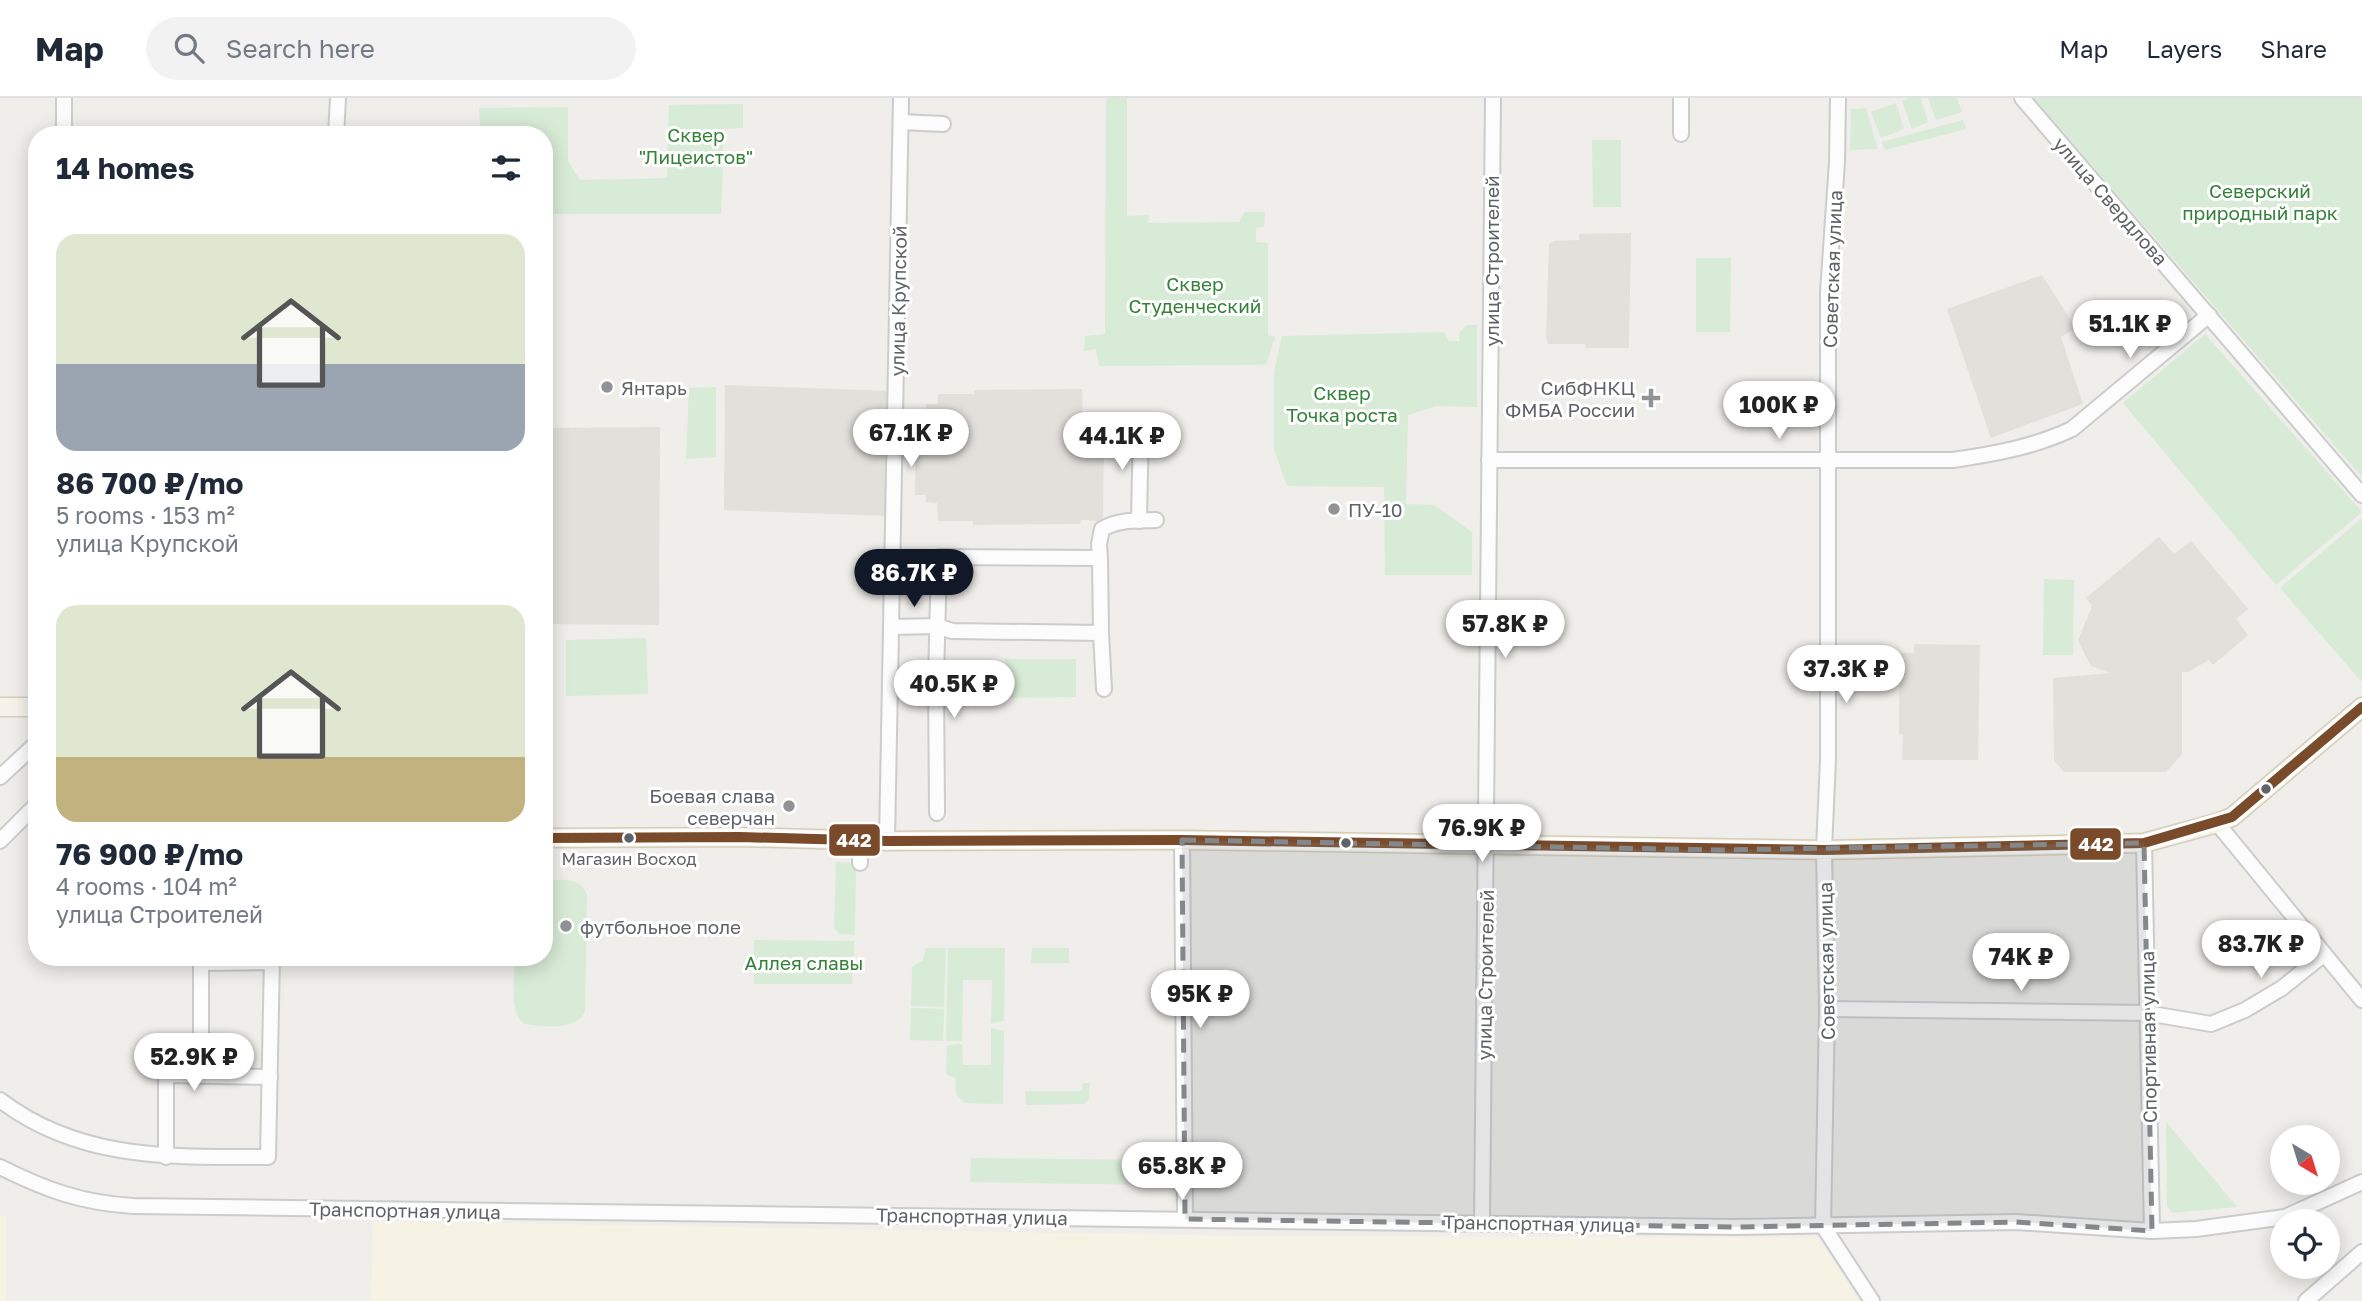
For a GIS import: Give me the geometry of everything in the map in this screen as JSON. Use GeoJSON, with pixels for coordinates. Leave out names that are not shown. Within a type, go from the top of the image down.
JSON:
{"type":"FeatureCollection","features":[{"type":"Feature","properties":{"kind":"main road"},"geometry":{"type":"LineString","coordinates":[[0,707],[28,707]]}},
{"type":"Feature","properties":{"kind":"main road"},"geometry":{"type":"LineString","coordinates":[[553,838],[740,836],[887,841],[1182,840],[1824,850],[2144,843],[2232,817],[2362,707]]}},
{"type":"Feature","properties":{"kind":"street"},"geometry":{"type":"LineString","coordinates":[[64,98],[64,126]]}},
{"type":"Feature","properties":{"kind":"street"},"geometry":{"type":"LineString","coordinates":[[336,126],[338,98]]}},
{"type":"Feature","properties":{"kind":"street","name":"улица Крупской"},"geometry":{"type":"LineString","coordinates":[[887,841],[901,98]]}},
{"type":"Feature","properties":{"kind":"street","name":"улица Строителей"},"geometry":{"type":"LineString","coordinates":[[1482,1222],[1493,98]]}},
{"type":"Feature","properties":{"kind":"street"},"geometry":{"type":"LineString","coordinates":[[1681,134],[1682,98]]}},
{"type":"Feature","properties":{"kind":"street","name":"улица Свердлова"},"geometry":{"type":"LineString","coordinates":[[2022,98],[2362,495]]}},
{"type":"Feature","properties":{"kind":"street","name":"Советская улица"},"geometry":{"type":"LineString","coordinates":[[1823,1226],[1827,1009],[1824,850],[1828,758],[1828,292],[1837,162],[1838,101]]}},
{"type":"Feature","properties":{"kind":"street"},"geometry":{"type":"LineString","coordinates":[[901,122],[943,124]]}},
{"type":"Feature","properties":{"kind":"street"},"geometry":{"type":"LineString","coordinates":[[1489,460],[1953,460],[2004,453],[2049,440],[2072,429],[2209,316]]}},
{"type":"Feature","properties":{"kind":"street"},"geometry":{"type":"LineString","coordinates":[[1139,521],[1141,424]]}},
{"type":"Feature","properties":{"kind":"street"},"geometry":{"type":"LineString","coordinates":[[1104,689],[1099,544],[1102,529],[1112,523],[1156,520]]}},
{"type":"Feature","properties":{"kind":"street"},"geometry":{"type":"LineString","coordinates":[[937,813],[939,557],[1100,558]]}},
{"type":"Feature","properties":{"kind":"street"},"geometry":{"type":"LineString","coordinates":[[891,626],[937,626],[952,631],[1101,633]]}},
{"type":"Feature","properties":{"kind":"street"},"geometry":{"type":"LineString","coordinates":[[0,777],[28,751]]}},
{"type":"Feature","properties":{"kind":"street"},"geometry":{"type":"LineString","coordinates":[[0,841],[28,813]]}},
{"type":"Feature","properties":{"kind":"street"},"geometry":{"type":"LineString","coordinates":[[2217,823],[2362,1000]]}},
{"type":"Feature","properties":{"kind":"street"},"geometry":{"type":"LineString","coordinates":[[860,840],[860,863]]}},
{"type":"Feature","properties":{"kind":"street"},"geometry":{"type":"LineString","coordinates":[[1182,840],[1185,1219]]}},
{"type":"Feature","properties":{"kind":"street","name":"Спортивная улица"},"geometry":{"type":"LineString","coordinates":[[2144,843],[2152,1231]]}},
{"type":"Feature","properties":{"kind":"street"},"geometry":{"type":"LineString","coordinates":[[1827,1009],[2147,1013],[2211,1024],[2245,1010],[2282,988],[2323,955]]}},
{"type":"Feature","properties":{"kind":"street"},"geometry":{"type":"LineString","coordinates":[[201,966],[201,1076]]}},
{"type":"Feature","properties":{"kind":"street"},"geometry":{"type":"LineString","coordinates":[[0,1100],[16,1113],[51,1130],[121,1152],[166,1157],[268,1157],[272,966]]}},
{"type":"Feature","properties":{"kind":"street"},"geometry":{"type":"LineString","coordinates":[[166,1157],[166,1075],[270,1077]]}},
{"type":"Feature","properties":{"kind":"street","name":"Транспортная улица"},"geometry":{"type":"LineString","coordinates":[[0,1167],[51,1191],[95,1203],[124,1206],[1823,1226],[2016,1222],[2152,1231],[2196,1229],[2285,1217],[2362,1182]]}},
{"type":"Feature","properties":{"kind":"street"},"geometry":{"type":"LineString","coordinates":[[1159,1171],[1184,1170]]}},
{"type":"Feature","properties":{"kind":"street"},"geometry":{"type":"LineString","coordinates":[[1823,1226],[1872,1301]]}},
{"type":"Feature","properties":{"kind":"street"},"geometry":{"type":"LineString","coordinates":[[2306,1301],[2362,1252]]}},
{"type":"Feature","properties":{"kind":"highlighted area"},"geometry":{"type":"Polygon","coordinates":[[[1182,840],[1718,850],[2144,843],[2152,1231],[2016,1222],[1735,1227],[1185,1219],[1182,840]]]}},
{"type":"Feature","properties":{"kind":"shaded area"},"geometry":{"type":"Polygon","coordinates":[[[1631,233],[1629,348],[1586,348],[1585,344],[1548,344],[1549,244],[1555,241],[1579,240],[1579,234],[1631,233]]]}},
{"type":"Feature","properties":{"kind":"shaded area"},"geometry":{"type":"Polygon","coordinates":[[[2042,275],[2076,328],[2061,337],[2083,404],[1991,438],[1947,309],[2042,275]]]}},
{"type":"Feature","properties":{"kind":"shaded area"},"geometry":{"type":"Polygon","coordinates":[[[725,385],[891,391],[889,516],[724,510],[725,385]]]}},
{"type":"Feature","properties":{"kind":"shaded area"},"geometry":{"type":"Polygon","coordinates":[[[1082,389],[1083,421],[1104,421],[1103,521],[1081,520],[1080,524],[973,525],[973,521],[938,521],[937,503],[926,502],[926,495],[915,495],[916,412],[926,412],[926,404],[938,404],[938,394],[974,394],[974,390],[1082,389]]]}},
{"type":"Feature","properties":{"kind":"shaded area"},"geometry":{"type":"Polygon","coordinates":[[[660,427],[659,625],[553,624],[553,428],[660,427]]]}},
{"type":"Feature","properties":{"kind":"shaded area"},"geometry":{"type":"Polygon","coordinates":[[[2159,537],[2174,554],[2191,541],[2248,609],[2236,619],[2248,635],[2213,665],[2209,660],[2188,672],[2182,672],[2182,754],[2166,772],[2064,772],[2054,760],[2053,678],[2110,673],[2091,666],[2078,641],[2092,606],[2086,598],[2159,537]]]}},
{"type":"Feature","properties":{"kind":"shaded area"},"geometry":{"type":"Polygon","coordinates":[[[1914,644],[1980,645],[1978,760],[1902,760],[1903,735],[1899,734],[1899,653],[1914,653],[1914,644]]]}},
{"type":"Feature","properties":{"kind":"shaded area"},"geometry":{"type":"Polygon","coordinates":[[[0,1216],[6,1216],[6,1301],[0,1301],[0,1216]]]}},
{"type":"Feature","properties":{"kind":"shaded area"},"geometry":{"type":"Polygon","coordinates":[[[373,1221],[1239,1236],[1819,1238],[1859,1301],[371,1301],[373,1221]]]}},
{"type":"Feature","properties":{"kind":"green space","name":"Сквер Студенческий"},"geometry":{"type":"Polygon","coordinates":[[[1106,98],[1127,98],[1127,216],[1149,215],[1148,223],[1239,222],[1245,212],[1265,212],[1264,227],[1256,228],[1256,242],[1268,243],[1268,335],[1275,337],[1266,365],[1099,366],[1096,349],[1084,351],[1085,336],[1105,334],[1106,98]]]}},
{"type":"Feature","properties":{"kind":"green space"},"geometry":{"type":"Polygon","coordinates":[[[1921,98],[1928,122],[1912,129],[1902,101],[1921,98]]]}},
{"type":"Feature","properties":{"kind":"green space"},"geometry":{"type":"Polygon","coordinates":[[[1928,98],[1957,98],[1962,112],[1936,120],[1928,98]]]}},
{"type":"Feature","properties":{"kind":"green space","name":"Северский природный парк"},"geometry":{"type":"Polygon","coordinates":[[[2034,98],[2362,98],[2362,477],[2034,98]]]}},
{"type":"Feature","properties":{"kind":"green space"},"geometry":{"type":"Polygon","coordinates":[[[1896,103],[1904,129],[1881,138],[1871,112],[1896,103]]]}},
{"type":"Feature","properties":{"kind":"green space","name":"Сквер \"Лицеистов\""},"geometry":{"type":"Polygon","coordinates":[[[743,104],[743,128],[724,129],[721,214],[553,214],[553,126],[480,126],[479,108],[568,107],[568,161],[580,180],[667,178],[669,105],[743,104]]]}},
{"type":"Feature","properties":{"kind":"green space"},"geometry":{"type":"Polygon","coordinates":[[[1866,108],[1878,149],[1850,150],[1851,109],[1866,108]]]}},
{"type":"Feature","properties":{"kind":"green space"},"geometry":{"type":"Polygon","coordinates":[[[1963,120],[1966,129],[1885,150],[1882,142],[1963,120]]]}},
{"type":"Feature","properties":{"kind":"green space"},"geometry":{"type":"Polygon","coordinates":[[[1592,140],[1621,140],[1621,207],[1593,207],[1592,140]]]}},
{"type":"Feature","properties":{"kind":"green space"},"geometry":{"type":"Polygon","coordinates":[[[1696,258],[1731,258],[1730,332],[1696,332],[1696,258]]]}},
{"type":"Feature","properties":{"kind":"green space","name":"Сквер Точка роста"},"geometry":{"type":"Polygon","coordinates":[[[1466,325],[1477,325],[1477,407],[1436,406],[1408,415],[1406,504],[1434,505],[1472,532],[1472,575],[1385,575],[1384,487],[1287,486],[1274,449],[1274,372],[1282,336],[1444,332],[1449,341],[1459,341],[1459,333],[1466,325]]]}},
{"type":"Feature","properties":{"kind":"green space"},"geometry":{"type":"Polygon","coordinates":[[[2205,334],[2362,512],[2276,585],[2123,403],[2205,334]]]}},
{"type":"Feature","properties":{"kind":"green space"},"geometry":{"type":"Polygon","coordinates":[[[716,387],[716,457],[686,459],[689,388],[716,387]]]}},
{"type":"Feature","properties":{"kind":"green space"},"geometry":{"type":"Polygon","coordinates":[[[2362,518],[2362,682],[2280,588],[2362,518]]]}},
{"type":"Feature","properties":{"kind":"green space"},"geometry":{"type":"Polygon","coordinates":[[[2044,579],[2074,580],[2073,655],[2043,655],[2044,579]]]}},
{"type":"Feature","properties":{"kind":"green space"},"geometry":{"type":"Polygon","coordinates":[[[646,638],[648,694],[566,696],[566,640],[646,638]]]}},
{"type":"Feature","properties":{"kind":"green space"},"geometry":{"type":"Polygon","coordinates":[[[1005,659],[1076,659],[1076,697],[1006,698],[1005,659]]]}},
{"type":"Feature","properties":{"kind":"green space"},"geometry":{"type":"Polygon","coordinates":[[[836,862],[856,863],[855,935],[840,934],[834,928],[836,862]]]}},
{"type":"Feature","properties":{"kind":"green space","name":"футбольное поле"},"geometry":{"type":"Polygon","coordinates":[[[553,880],[580,885],[587,895],[585,1012],[567,1025],[525,1024],[516,1013],[515,966],[553,966],[553,880]]]}},
{"type":"Feature","properties":{"kind":"green space","name":"Аллея славы"},"geometry":{"type":"Polygon","coordinates":[[[754,940],[854,941],[854,957],[835,957],[835,970],[853,970],[852,984],[754,984],[754,940]]]}},
{"type":"Feature","properties":{"kind":"green space"},"geometry":{"type":"Polygon","coordinates":[[[926,948],[946,948],[944,1007],[911,1006],[912,967],[923,960],[926,948]]]}},
{"type":"Feature","properties":{"kind":"green space"},"geometry":{"type":"Polygon","coordinates":[[[948,948],[1005,948],[1004,1021],[991,1023],[992,980],[963,980],[962,1041],[946,1041],[948,948]]]}},
{"type":"Feature","properties":{"kind":"green space"},"geometry":{"type":"Polygon","coordinates":[[[1032,948],[1069,948],[1069,963],[1031,963],[1032,948]]]}},
{"type":"Feature","properties":{"kind":"green space"},"geometry":{"type":"Polygon","coordinates":[[[911,1008],[944,1009],[943,1041],[910,1040],[911,1008]]]}},
{"type":"Feature","properties":{"kind":"green space"},"geometry":{"type":"Polygon","coordinates":[[[991,1028],[1004,1031],[1003,1104],[965,1103],[956,1094],[955,1077],[946,1072],[947,1045],[962,1044],[963,1065],[991,1065],[991,1028]]]}},
{"type":"Feature","properties":{"kind":"green space"},"geometry":{"type":"Polygon","coordinates":[[[1083,1083],[1090,1083],[1089,1099],[1084,1104],[1026,1105],[1025,1091],[1082,1091],[1083,1083]]]}},
{"type":"Feature","properties":{"kind":"green space"},"geometry":{"type":"Polygon","coordinates":[[[2166,1122],[2237,1207],[2172,1213],[2167,1206],[2166,1122]]]}},
{"type":"Feature","properties":{"kind":"green space"},"geometry":{"type":"Polygon","coordinates":[[[971,1158],[1154,1160],[1153,1185],[970,1182],[971,1158]]]}},
{"type":"Feature","properties":{"kind":"transit line","name":"442"},"geometry":{"type":"LineString","coordinates":[[553,838],[1182,840],[1824,850],[2144,843],[2232,817],[2362,707]]}},
{"type":"Feature","properties":{"kind":"place","name":"Янтарь"},"geometry":{"type":"Point","coordinates":[607,387]}},
{"type":"Feature","properties":{"kind":"place","name":"СибФНКЦ ФМБА России"},"geometry":{"type":"Point","coordinates":[1651,398]}},
{"type":"Feature","properties":{"kind":"place","name":"ПУ-10"},"geometry":{"type":"Point","coordinates":[1334,509]}},
{"type":"Feature","properties":{"kind":"place","name":"Боевая слава северчан"},"geometry":{"type":"Point","coordinates":[789,806]}},
{"type":"Feature","properties":{"kind":"place","name":"Магазин Восход"},"geometry":{"type":"Point","coordinates":[629,838]}},
{"type":"Feature","properties":{"kind":"place","name":"футбольное поле"},"geometry":{"type":"Point","coordinates":[566,926]}}]}
